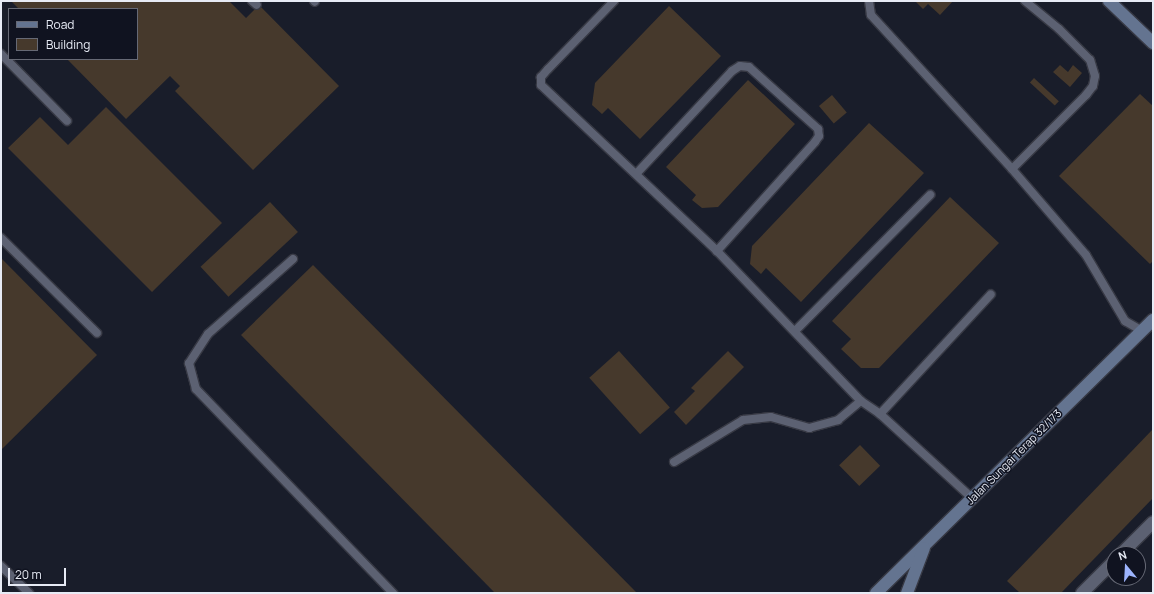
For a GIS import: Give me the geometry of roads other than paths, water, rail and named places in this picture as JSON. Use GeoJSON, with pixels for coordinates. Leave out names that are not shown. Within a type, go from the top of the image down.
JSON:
{"type":"FeatureCollection","features":[{"type":"Feature","properties":{"kind":"street"},"geometry":{"type":"LineString","coordinates":[[1109,1],[1153,43]]}},
{"type":"Feature","properties":{"kind":"street","name":"Jalan Sungai Terap 32/173"},"geometry":{"type":"LineString","coordinates":[[881,591],[925,544],[1153,320]]}},
{"type":"Feature","properties":{"kind":"street"},"geometry":{"type":"LineString","coordinates":[[1129,546],[1153,522]]}},
{"type":"Feature","properties":{"kind":"street"},"geometry":{"type":"LineString","coordinates":[[907,593],[925,544]]}},
{"type":"Feature","properties":{"kind":"street"},"geometry":{"type":"LineString","coordinates":[[1082,593],[1106,569]]}},
{"type":"Feature","properties":{"kind":"lane"},"geometry":{"type":"LineString","coordinates":[[614,1],[541,77],[541,85],[637,173],[717,251],[861,401],[880,414],[972,498]]}},
{"type":"Feature","properties":{"kind":"lane"},"geometry":{"type":"LineString","coordinates":[[869,1],[871,15],[1012,169],[1086,255],[1125,321],[1142,331]]}},
{"type":"Feature","properties":{"kind":"lane"},"geometry":{"type":"LineString","coordinates":[[1012,169],[1086,95],[1094,86],[1095,76],[1090,60],[1059,29],[1026,1]]}},
{"type":"Feature","properties":{"kind":"lane"},"geometry":{"type":"LineString","coordinates":[[1,54],[67,121]]}},
{"type":"Feature","properties":{"kind":"lane"},"geometry":{"type":"LineString","coordinates":[[637,173],[732,71],[740,66],[749,68],[818,129],[819,136],[815,142],[717,251]]}},
{"type":"Feature","properties":{"kind":"lane"},"geometry":{"type":"LineString","coordinates":[[795,331],[930,196]]}},
{"type":"Feature","properties":{"kind":"lane"},"geometry":{"type":"LineString","coordinates":[[1,238],[97,333]]}},
{"type":"Feature","properties":{"kind":"lane"},"geometry":{"type":"LineString","coordinates":[[293,259],[208,334],[189,363],[196,389],[393,593]]}},
{"type":"Feature","properties":{"kind":"lane"},"geometry":{"type":"LineString","coordinates":[[880,414],[991,294]]}},
{"type":"Feature","properties":{"kind":"lane"},"geometry":{"type":"LineString","coordinates":[[674,462],[743,420],[771,417],[809,428],[838,420],[861,401]]}},
{"type":"Feature","properties":{"kind":"lane"},"geometry":{"type":"LineString","coordinates":[[1,566],[29,593]]}}]}
